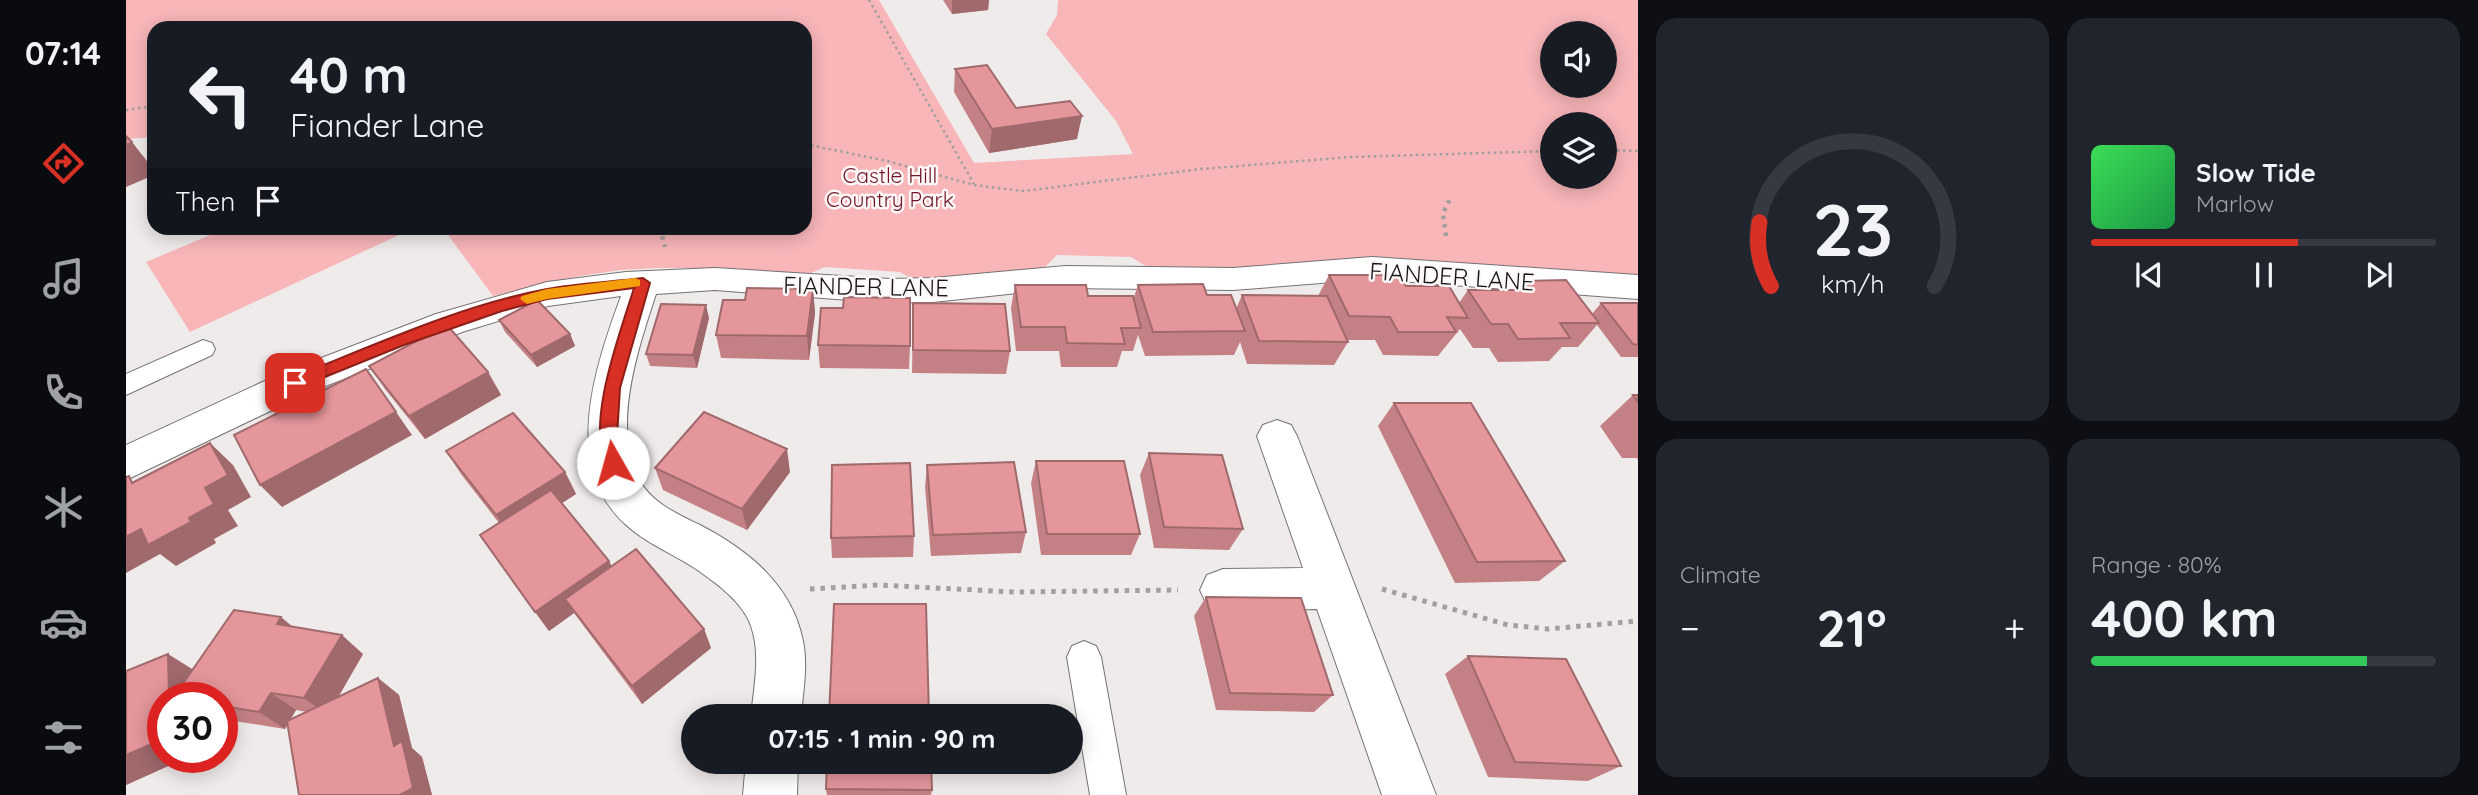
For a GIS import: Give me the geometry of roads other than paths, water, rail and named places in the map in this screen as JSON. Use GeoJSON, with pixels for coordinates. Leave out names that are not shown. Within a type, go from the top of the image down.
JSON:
{"type":"FeatureCollection","features":[{"type":"Feature","properties":{"kind":"street","name":"FIANDER LANE"},"geometry":{"type":"LineString","coordinates":[[126,463],[283,388],[449,323],[547,294],[643,283],[715,279],[890,291],[933,290],[1065,277],[1233,279],[1372,268],[1638,287]]}},
{"type":"Feature","properties":{"kind":"street"},"geometry":{"type":"LineString","coordinates":[[643,283],[612,388],[609,437],[620,485],[642,514],[735,571],[766,604],[779,640],[777,704]]}},
{"type":"Feature","properties":{"kind":"street"},"geometry":{"type":"LineString","coordinates":[[1277,436],[1409,795]]}},
{"type":"Feature","properties":{"kind":"street"},"geometry":{"type":"LineString","coordinates":[[1223,590],[1330,581]]}},
{"type":"Feature","properties":{"kind":"street"},"geometry":{"type":"LineString","coordinates":[[769,795],[771,774]]}},
{"type":"Feature","properties":{"kind":"lane"},"geometry":{"type":"LineString","coordinates":[[126,386],[203,349]]}},
{"type":"Feature","properties":{"kind":"lane"},"geometry":{"type":"LineString","coordinates":[[1084,657],[1108,795]]}},
{"type":"Feature","properties":{"kind":"park label","name":"Castle Hill Country Park"},"geometry":{"type":"Point","coordinates":[890,187]}}]}
